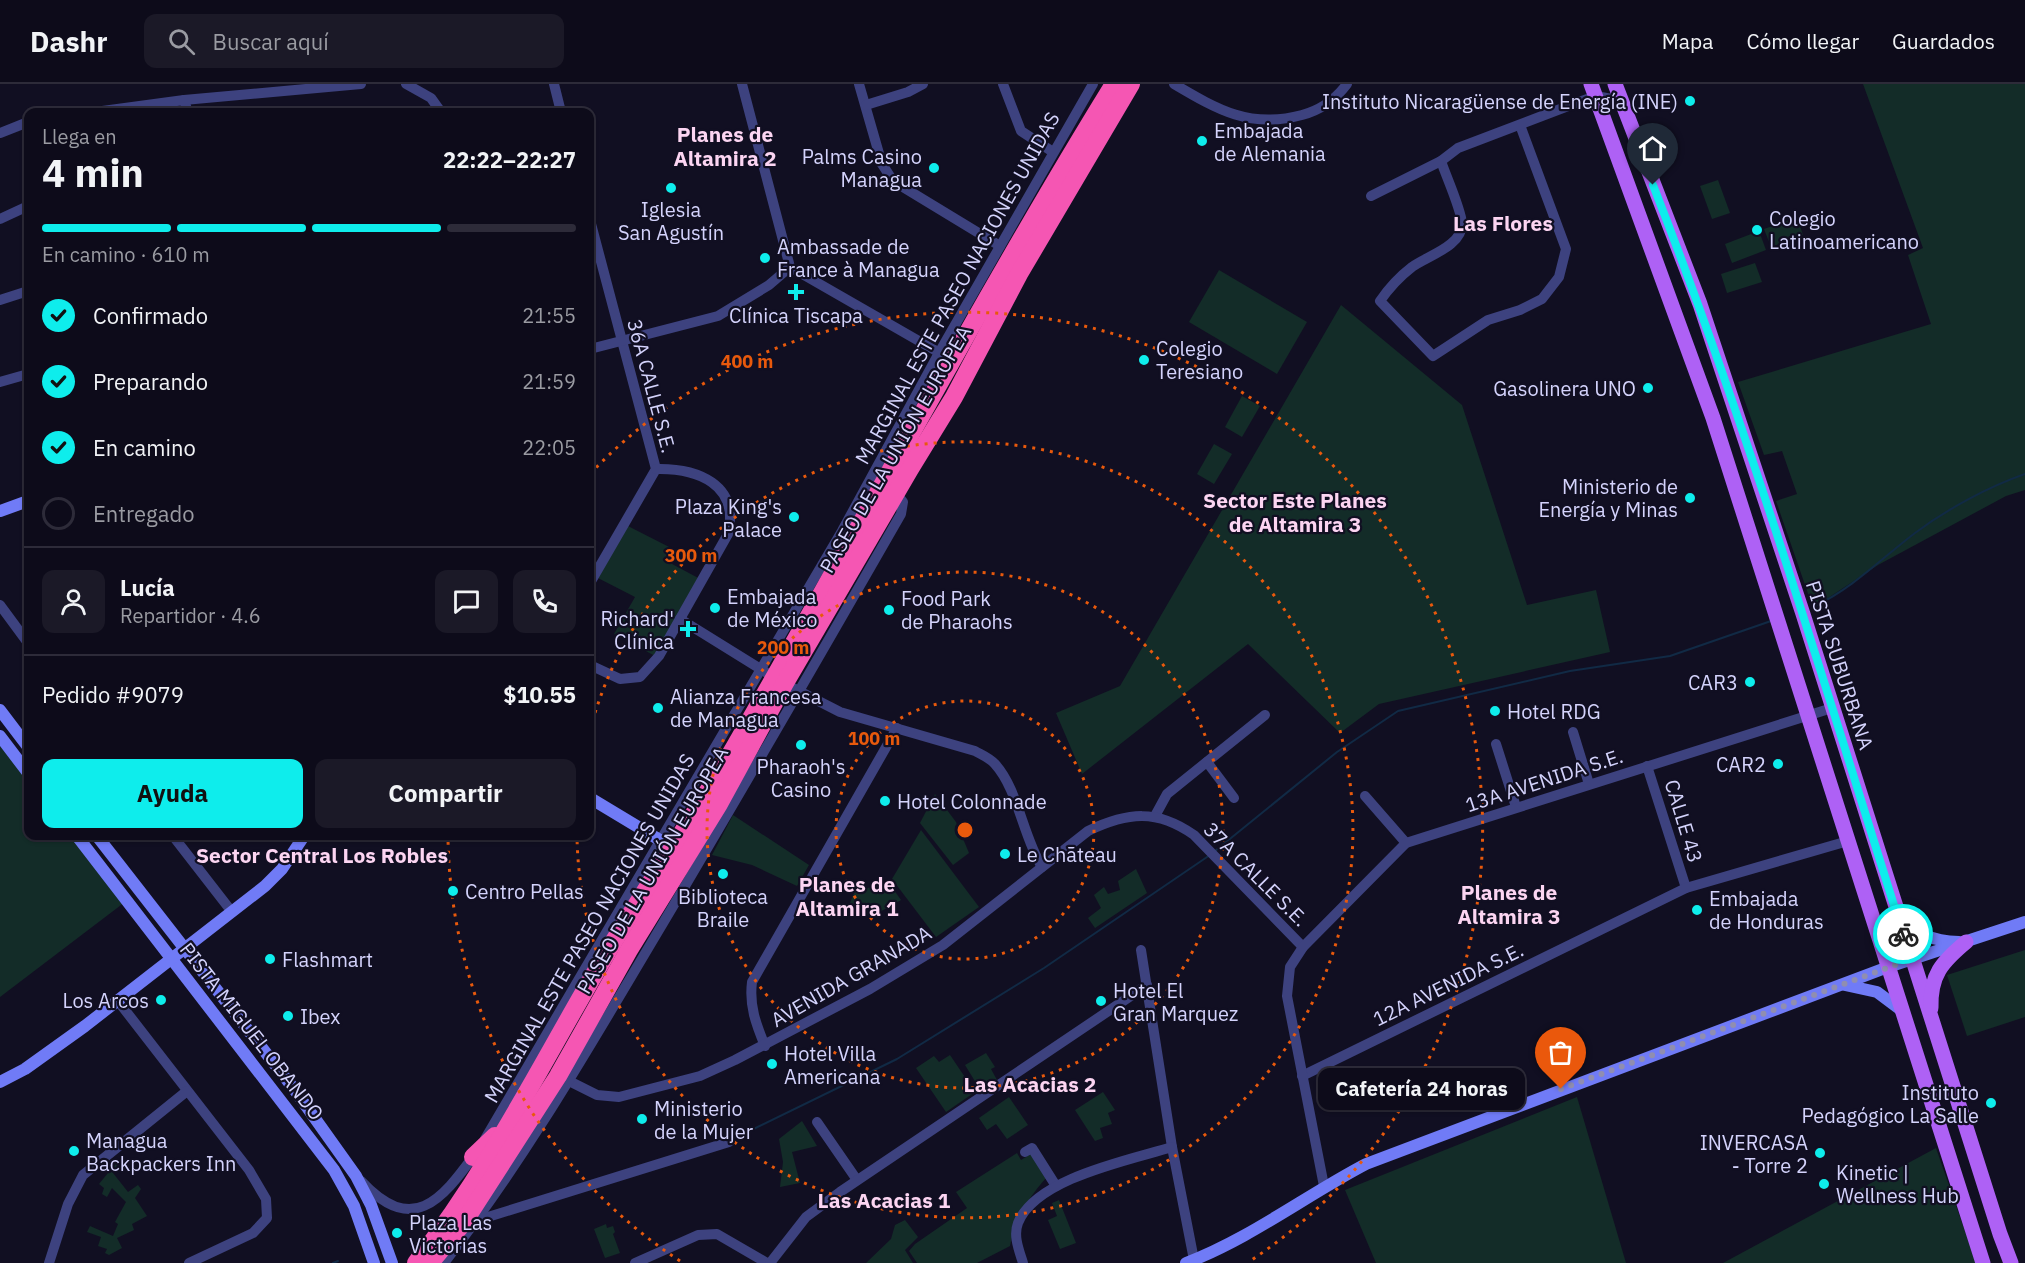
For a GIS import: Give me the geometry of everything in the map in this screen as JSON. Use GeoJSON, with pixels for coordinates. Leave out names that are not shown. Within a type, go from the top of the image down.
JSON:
{"type":"FeatureCollection","features":[{"type":"Feature","properties":{"kind":"highway","name":"PASEO DE LA UNIÓN EUROPEA"},"geometry":{"type":"LineString","coordinates":[[890,489],[946,357],[1114,84]]}},
{"type":"Feature","properties":{"kind":"highway","name":"PASEO DE LA UNIÓN EUROPEA"},"geometry":{"type":"LineString","coordinates":[[416,1263],[453,1215],[527,1097],[542,1066],[614,941],[780,680],[890,489],[954,397],[1019,274],[1131,84]]}},
{"type":"Feature","properties":{"kind":"highway","name":"PASEO DE LA UNIÓN EUROPEA"},"geometry":{"type":"LineString","coordinates":[[430,1263],[471,1222],[564,1079],[629,950],[673,848]]}},
{"type":"Feature","properties":{"kind":"highway"},"geometry":{"type":"LineString","coordinates":[[473,1157],[500,1131],[527,1097]]}},
{"type":"Feature","properties":{"kind":"main road","name":"PISTA SUBURBANA"},"geometry":{"type":"LineString","coordinates":[[1616,84],[1700,304],[2011,1263]]}},
{"type":"Feature","properties":{"kind":"main road"},"geometry":{"type":"LineString","coordinates":[[1596,88],[1713,418],[1983,1263]]}},
{"type":"Feature","properties":{"kind":"main road"},"geometry":{"type":"LineString","coordinates":[[1934,1031],[1931,1007],[1933,978],[1943,962],[1966,942]]}},
{"type":"Feature","properties":{"kind":"street"},"geometry":{"type":"LineString","coordinates":[[125,108],[184,100],[361,84]]}},
{"type":"Feature","properties":{"kind":"street"},"geometry":{"type":"LineString","coordinates":[[408,84],[431,98],[438,108]]}},
{"type":"Feature","properties":{"kind":"street"},"geometry":{"type":"LineString","coordinates":[[554,84],[560,108]]}},
{"type":"Feature","properties":{"kind":"street"},"geometry":{"type":"LineString","coordinates":[[742,84],[790,267],[946,357]]}},
{"type":"Feature","properties":{"kind":"street"},"geometry":{"type":"LineString","coordinates":[[859,84],[882,164],[893,181],[999,246]]}},
{"type":"Feature","properties":{"kind":"street"},"geometry":{"type":"LineString","coordinates":[[866,105],[908,92],[923,84]]}},
{"type":"Feature","properties":{"kind":"street"},"geometry":{"type":"LineString","coordinates":[[1003,84],[1021,131],[1053,153]]}},
{"type":"Feature","properties":{"kind":"street","name":"MARGINAL ESTE PASEO NACIONES UNIDAS"},"geometry":{"type":"LineString","coordinates":[[780,680],[842,531],[946,357],[999,246],[1093,84]]}},
{"type":"Feature","properties":{"kind":"street"},"geometry":{"type":"LineString","coordinates":[[1174,84],[1226,112],[1250,120],[1279,121],[1311,113],[1330,102],[1347,84]]}},
{"type":"Feature","properties":{"kind":"street"},"geometry":{"type":"LineString","coordinates":[[1371,196],[1441,161],[1458,148],[1520,124],[1596,88],[1622,101]]}},
{"type":"Feature","properties":{"kind":"street"},"geometry":{"type":"LineString","coordinates":[[184,100],[187,108]]}},
{"type":"Feature","properties":{"kind":"street"},"geometry":{"type":"LineString","coordinates":[[0,134],[24,124]]}},
{"type":"Feature","properties":{"kind":"street"},"geometry":{"type":"LineString","coordinates":[[1441,161],[1462,223],[1459,234],[1451,244],[1412,267],[1392,285],[1380,301],[1433,356],[1488,320],[1520,310],[1542,299],[1559,277],[1566,249],[1520,124]]}},
{"type":"Feature","properties":{"kind":"street"},"geometry":{"type":"LineString","coordinates":[[0,219],[24,208]]}},
{"type":"Feature","properties":{"kind":"street","name":"36A CALLE S.E."},"geometry":{"type":"LineString","coordinates":[[594,236],[656,469],[594,577]]}},
{"type":"Feature","properties":{"kind":"street"},"geometry":{"type":"LineString","coordinates":[[594,349],[718,316],[769,285],[790,267]]}},
{"type":"Feature","properties":{"kind":"street"},"geometry":{"type":"LineString","coordinates":[[0,300],[24,292]]}},
{"type":"Feature","properties":{"kind":"street"},"geometry":{"type":"LineString","coordinates":[[0,382],[24,375]]}},
{"type":"Feature","properties":{"kind":"street"},"geometry":{"type":"LineString","coordinates":[[594,667],[621,679],[640,677],[659,656],[728,534],[732,518],[729,501],[719,488],[693,472],[656,469]]}},
{"type":"Feature","properties":{"kind":"street"},"geometry":{"type":"LineString","coordinates":[[564,1079],[780,680],[901,514],[903,502],[890,489]]}},
{"type":"Feature","properties":{"kind":"street"},"geometry":{"type":"LineString","coordinates":[[0,511],[24,502]]}},
{"type":"Feature","properties":{"kind":"street"},"geometry":{"type":"LineString","coordinates":[[0,605],[24,638]]}},
{"type":"Feature","properties":{"kind":"street"},"geometry":{"type":"LineString","coordinates":[[680,620],[780,680],[840,712],[975,751],[993,761],[1003,774],[1033,853],[1042,867]]}},
{"type":"Feature","properties":{"kind":"street","name":"13A AVENIDA S.E."},"geometry":{"type":"LineString","coordinates":[[1303,947],[1406,843],[1832,708]]}},
{"type":"Feature","properties":{"kind":"street"},"geometry":{"type":"LineString","coordinates":[[0,710],[24,742]]}},
{"type":"Feature","properties":{"kind":"street"},"geometry":{"type":"LineString","coordinates":[[1155,816],[1167,794],[1265,715]]}},
{"type":"Feature","properties":{"kind":"street"},"geometry":{"type":"LineString","coordinates":[[765,1046],[752,1013],[750,997],[752,982],[897,728]]}},
{"type":"Feature","properties":{"kind":"street"},"geometry":{"type":"LineString","coordinates":[[1573,732],[1589,784]]}},
{"type":"Feature","properties":{"kind":"street"},"geometry":{"type":"LineString","coordinates":[[0,736],[24,768]]}},
{"type":"Feature","properties":{"kind":"street"},"geometry":{"type":"LineString","coordinates":[[1496,744],[1516,807]]}},
{"type":"Feature","properties":{"kind":"street"},"geometry":{"type":"LineString","coordinates":[[1207,762],[1234,798]]}},
{"type":"Feature","properties":{"kind":"street","name":"CALLE 43"},"geometry":{"type":"LineString","coordinates":[[1647,766],[1686,888]]}},
{"type":"Feature","properties":{"kind":"street"},"geometry":{"type":"LineString","coordinates":[[1365,796],[1406,843]]}},
{"type":"Feature","properties":{"kind":"street"},"geometry":{"type":"LineString","coordinates":[[594,800],[673,848]]}},
{"type":"Feature","properties":{"kind":"street","name":"AVENIDA GRANADA"},"geometry":{"type":"LineString","coordinates":[[542,1066],[564,1079],[603,1096],[633,1095],[700,1076],[765,1046],[870,989],[943,945],[1088,831],[1128,816],[1155,816]]}},
{"type":"Feature","properties":{"kind":"street","name":"37A CALLE S.E."},"geometry":{"type":"LineString","coordinates":[[1155,816],[1176,822],[1212,853],[1303,947],[1290,967],[1287,981],[1302,1076],[1324,1186]]}},
{"type":"Feature","properties":{"kind":"street","name":"PISTA MIGUEL OBANDO"},"geometry":{"type":"LineString","coordinates":[[80,840],[338,1177],[354,1206],[374,1263]]}},
{"type":"Feature","properties":{"kind":"street","name":"PISTA MIGUEL OBANDO"},"geometry":{"type":"LineString","coordinates":[[100,840],[294,1089],[356,1176],[371,1205],[392,1263]]}},
{"type":"Feature","properties":{"kind":"street"},"geometry":{"type":"LineString","coordinates":[[176,840],[232,912]]}},
{"type":"Feature","properties":{"kind":"street"},"geometry":{"type":"LineString","coordinates":[[0,1082],[24,1069],[118,1001],[232,912],[276,875],[301,840]]}},
{"type":"Feature","properties":{"kind":"street","name":"12A AVENIDA S.E."},"geometry":{"type":"LineString","coordinates":[[1302,1076],[1686,888],[1848,841]]}},
{"type":"Feature","properties":{"kind":"street","name":"MARGINAL ESTE PASEO NACIONES UNIDAS"},"geometry":{"type":"LineString","coordinates":[[356,1176],[372,1193],[386,1203],[398,1207],[418,1208],[440,1198],[473,1157],[502,1112],[576,980],[673,848]]}},
{"type":"Feature","properties":{"kind":"street"},"geometry":{"type":"LineString","coordinates":[[1893,901],[1905,921],[1918,932],[1934,939],[1966,942]]}},
{"type":"Feature","properties":{"kind":"street"},"geometry":{"type":"LineString","coordinates":[[1141,950],[1190,1262],[1248,1235],[1324,1186],[1384,1157],[1888,967],[2025,922]]}},
{"type":"Feature","properties":{"kind":"street"},"geometry":{"type":"LineString","coordinates":[[637,1263],[698,1235],[717,1234],[768,1263],[806,1217],[857,1180],[1147,985]]}},
{"type":"Feature","properties":{"kind":"street"},"geometry":{"type":"LineString","coordinates":[[1840,985],[1877,992],[1901,1011]]}},
{"type":"Feature","properties":{"kind":"street"},"geometry":{"type":"LineString","coordinates":[[118,1001],[249,1170],[266,1199],[267,1218],[253,1233],[189,1263]]}},
{"type":"Feature","properties":{"kind":"street"},"geometry":{"type":"LineString","coordinates":[[49,1263],[68,1204],[82,1175],[187,1091]]}},
{"type":"Feature","properties":{"kind":"street"},"geometry":{"type":"LineString","coordinates":[[817,1122],[857,1180]]}},
{"type":"Feature","properties":{"kind":"street"},"geometry":{"type":"LineString","coordinates":[[444,1263],[471,1222],[729,1142]]}},
{"type":"Feature","properties":{"kind":"street"},"geometry":{"type":"LineString","coordinates":[[1023,1263],[1017,1246],[1018,1222],[1032,1203],[1056,1185],[1172,1147]]}},
{"type":"Feature","properties":{"kind":"street"},"geometry":{"type":"LineString","coordinates":[[1025,1152],[1032,1148],[1056,1185]]}},
{"type":"Feature","properties":{"kind":"street"},"geometry":{"type":"LineString","coordinates":[[338,1177],[369,1263]]}},
{"type":"Feature","properties":{"kind":"green space"},"geometry":{"type":"Polygon","coordinates":[[[1863,84],[2025,84],[2025,490],[2006,496],[1878,565],[1813,608],[1776,501],[1797,494],[1782,451],[1764,455],[1738,382],[1931,324],[1908,255],[1923,248],[1863,84]]]}},
{"type":"Feature","properties":{"kind":"green space"},"geometry":{"type":"Polygon","coordinates":[[[1718,180],[1730,213],[1712,219],[1700,186],[1718,180]]]}},
{"type":"Feature","properties":{"kind":"green space"},"geometry":{"type":"Polygon","coordinates":[[[1797,217],[1803,235],[1771,247],[1764,229],[1797,217]]]}},
{"type":"Feature","properties":{"kind":"green space"},"geometry":{"type":"Polygon","coordinates":[[[1759,231],[1766,250],[1732,263],[1725,244],[1759,231]]]}},
{"type":"Feature","properties":{"kind":"green space"},"geometry":{"type":"Polygon","coordinates":[[[1755,263],[1762,282],[1727,293],[1721,274],[1755,263]]]}},
{"type":"Feature","properties":{"kind":"green space"},"geometry":{"type":"Polygon","coordinates":[[[1219,270],[1307,322],[1277,374],[1189,322],[1219,270]]]}},
{"type":"Feature","properties":{"kind":"green space"},"geometry":{"type":"Polygon","coordinates":[[[1341,305],[1462,405],[1527,605],[1596,590],[1610,652],[1379,704],[1340,733],[1248,644],[1082,774],[1056,713],[1120,686],[1341,305]]]}},
{"type":"Feature","properties":{"kind":"green space"},"geometry":{"type":"Polygon","coordinates":[[[1242,396],[1260,406],[1242,437],[1225,427],[1242,396]]]}},
{"type":"Feature","properties":{"kind":"green space"},"geometry":{"type":"Polygon","coordinates":[[[1214,444],[1232,454],[1214,484],[1197,474],[1214,444]]]}},
{"type":"Feature","properties":{"kind":"green space"},"geometry":{"type":"Polygon","coordinates":[[[624,524],[677,551],[672,564],[702,580],[657,657],[614,634],[635,597],[594,576],[624,524]]]}},
{"type":"Feature","properties":{"kind":"green space"},"geometry":{"type":"Polygon","coordinates":[[[0,739],[24,771],[24,840],[77,840],[125,902],[0,997],[0,739]]]}},
{"type":"Feature","properties":{"kind":"green space"},"geometry":{"type":"Polygon","coordinates":[[[935,794],[956,822],[969,853],[953,865],[920,823],[935,794]]]}},
{"type":"Feature","properties":{"kind":"green space"},"geometry":{"type":"Polygon","coordinates":[[[733,815],[809,865],[797,886],[752,865],[712,855],[733,815]]]}},
{"type":"Feature","properties":{"kind":"green space"},"geometry":{"type":"Polygon","coordinates":[[[921,830],[979,907],[936,937],[892,879],[921,830]]]}},
{"type":"Feature","properties":{"kind":"green space"},"geometry":{"type":"Polygon","coordinates":[[[1136,869],[1147,893],[1095,928],[1088,918],[1101,908],[1094,895],[1104,887],[1108,894],[1120,890],[1118,881],[1136,869]]]}},
{"type":"Feature","properties":{"kind":"green space"},"geometry":{"type":"Polygon","coordinates":[[[889,883],[901,900],[871,917],[849,905],[855,891],[889,883]]]}},
{"type":"Feature","properties":{"kind":"green space"},"geometry":{"type":"Polygon","coordinates":[[[2025,950],[2025,1017],[1967,1036],[1947,975],[2025,950]]]}},
{"type":"Feature","properties":{"kind":"green space"},"geometry":{"type":"Polygon","coordinates":[[[986,1053],[995,1067],[991,1069],[997,1080],[981,1091],[965,1065],[986,1053]]]}},
{"type":"Feature","properties":{"kind":"green space"},"geometry":{"type":"Polygon","coordinates":[[[950,1055],[975,1092],[946,1112],[916,1068],[934,1056],[939,1062],[950,1055]]]}},
{"type":"Feature","properties":{"kind":"green space"},"geometry":{"type":"Polygon","coordinates":[[[1103,1092],[1115,1110],[1108,1113],[1112,1124],[1100,1128],[1103,1138],[1095,1141],[1075,1110],[1103,1092]]]}},
{"type":"Feature","properties":{"kind":"green space"},"geometry":{"type":"Polygon","coordinates":[[[1009,1097],[1028,1125],[1007,1139],[996,1124],[987,1130],[979,1118],[1009,1097]]]}},
{"type":"Feature","properties":{"kind":"green space"},"geometry":{"type":"Polygon","coordinates":[[[1577,1097],[1626,1263],[1376,1263],[1345,1190],[1577,1097]]]}},
{"type":"Feature","properties":{"kind":"green space"},"geometry":{"type":"Polygon","coordinates":[[[802,1121],[817,1146],[792,1152],[800,1183],[780,1187],[783,1162],[779,1139],[802,1121]]]}},
{"type":"Feature","properties":{"kind":"green space"},"geometry":{"type":"Polygon","coordinates":[[[1936,1148],[1976,1263],[1723,1263],[1936,1148]]]}},
{"type":"Feature","properties":{"kind":"green space"},"geometry":{"type":"Polygon","coordinates":[[[1017,1153],[1021,1160],[1031,1154],[1046,1178],[1033,1193],[1023,1210],[1010,1246],[977,1263],[917,1263],[909,1251],[915,1244],[967,1208],[956,1192],[1017,1153]]]}},
{"type":"Feature","properties":{"kind":"green space"},"geometry":{"type":"Polygon","coordinates":[[[113,1163],[114,1166],[117,1163],[120,1167],[113,1173],[128,1192],[138,1185],[141,1189],[135,1198],[147,1216],[132,1224],[134,1230],[117,1238],[122,1248],[109,1255],[105,1253],[107,1249],[98,1246],[101,1237],[87,1232],[90,1226],[113,1236],[118,1224],[115,1222],[126,1202],[112,1188],[107,1197],[102,1194],[104,1188],[99,1184],[108,1173],[105,1169],[113,1163]]]}},
{"type":"Feature","properties":{"kind":"green space"},"geometry":{"type":"Polygon","coordinates":[[[1059,1200],[1076,1243],[1060,1249],[1048,1220],[1057,1216],[1052,1203],[1059,1200]]]}},
{"type":"Feature","properties":{"kind":"green space"},"geometry":{"type":"Polygon","coordinates":[[[905,1220],[918,1237],[905,1250],[913,1263],[866,1263],[891,1239],[895,1225],[905,1220]]]}},
{"type":"Feature","properties":{"kind":"green space"},"geometry":{"type":"Polygon","coordinates":[[[606,1224],[607,1228],[613,1226],[615,1232],[613,1234],[620,1253],[605,1258],[594,1229],[606,1224]]]}},
{"type":"Feature","properties":{"kind":"waterway"},"geometry":{"type":"LineString","coordinates":[[1815,606],[1855,582],[1940,515],[1982,492],[2025,474]]}},
{"type":"Feature","properties":{"kind":"waterway"},"geometry":{"type":"LineString","coordinates":[[1215,851],[1337,752],[1398,711],[1570,671],[1670,656],[1771,621]]}},
{"type":"Feature","properties":{"kind":"waterway"},"geometry":{"type":"LineString","coordinates":[[737,1137],[897,1059],[1044,968],[1210,855]]}},
{"type":"Feature","properties":{"kind":"waterway"},"geometry":{"type":"LineString","coordinates":[[333,1263],[338,1261]]}},
{"type":"Feature","properties":{"kind":"way so far"},"geometry":{"type":"LineString","coordinates":[[1561,1089],[1911,959],[1903,934]]}},
{"type":"Feature","properties":{"kind":"place","name":"Instituto Nicaragüense de Energía (INE)"},"geometry":{"type":"Point","coordinates":[1690,101]}},
{"type":"Feature","properties":{"kind":"place","name":"Embajada de Alemania"},"geometry":{"type":"Point","coordinates":[1202,141]}},
{"type":"Feature","properties":{"kind":"place","name":"Palms Casino Managua"},"geometry":{"type":"Point","coordinates":[934,168]}},
{"type":"Feature","properties":{"kind":"place","name":"Iglesia San Agustín"},"geometry":{"type":"Point","coordinates":[671,188]}},
{"type":"Feature","properties":{"kind":"place","name":"Colegio Latinoamericano"},"geometry":{"type":"Point","coordinates":[1757,230]}},
{"type":"Feature","properties":{"kind":"place","name":"Ambassade de France à Managua"},"geometry":{"type":"Point","coordinates":[765,258]}},
{"type":"Feature","properties":{"kind":"place","name":"Clínica Tiscapa"},"geometry":{"type":"Point","coordinates":[796,292]}},
{"type":"Feature","properties":{"kind":"place","name":"Colegio Teresiano"},"geometry":{"type":"Point","coordinates":[1144,360]}},
{"type":"Feature","properties":{"kind":"place","name":"Gasolinera UNO"},"geometry":{"type":"Point","coordinates":[1648,388]}},
{"type":"Feature","properties":{"kind":"place","name":"Ministerio de Energía y Minas"},"geometry":{"type":"Point","coordinates":[1690,498]}},
{"type":"Feature","properties":{"kind":"place","name":"Plaza King's Palace"},"geometry":{"type":"Point","coordinates":[794,517]}},
{"type":"Feature","properties":{"kind":"place","name":"Embajada de México"},"geometry":{"type":"Point","coordinates":[715,608]}},
{"type":"Feature","properties":{"kind":"place","name":"Food Park de Pharaohs"},"geometry":{"type":"Point","coordinates":[889,610]}},
{"type":"Feature","properties":{"kind":"place","name":"Richard' Clínica"},"geometry":{"type":"Point","coordinates":[688,629]}},
{"type":"Feature","properties":{"kind":"place","name":"CAR3"},"geometry":{"type":"Point","coordinates":[1750,682]}},
{"type":"Feature","properties":{"kind":"place","name":"Alianza Francesa de Managua"},"geometry":{"type":"Point","coordinates":[658,708]}},
{"type":"Feature","properties":{"kind":"place","name":"Hotel RDG"},"geometry":{"type":"Point","coordinates":[1495,711]}},
{"type":"Feature","properties":{"kind":"place","name":"Pharaoh's Casino"},"geometry":{"type":"Point","coordinates":[801,745]}},
{"type":"Feature","properties":{"kind":"place","name":"CAR2"},"geometry":{"type":"Point","coordinates":[1778,764]}},
{"type":"Feature","properties":{"kind":"place","name":"Hotel Colonnade"},"geometry":{"type":"Point","coordinates":[885,801]}},
{"type":"Feature","properties":{"kind":"place","name":"Le Chãteau"},"geometry":{"type":"Point","coordinates":[1005,854]}},
{"type":"Feature","properties":{"kind":"place","name":"Biblioteca Braile"},"geometry":{"type":"Point","coordinates":[723,874]}},
{"type":"Feature","properties":{"kind":"place","name":"Centro Pellas"},"geometry":{"type":"Point","coordinates":[453,891]}},
{"type":"Feature","properties":{"kind":"place","name":"Embajada de Honduras"},"geometry":{"type":"Point","coordinates":[1697,910]}},
{"type":"Feature","properties":{"kind":"place","name":"Flashmart"},"geometry":{"type":"Point","coordinates":[270,959]}},
{"type":"Feature","properties":{"kind":"place","name":"Los Arcos"},"geometry":{"type":"Point","coordinates":[161,1000]}},
{"type":"Feature","properties":{"kind":"place","name":"Hotel El Gran Marquez"},"geometry":{"type":"Point","coordinates":[1101,1001]}},
{"type":"Feature","properties":{"kind":"place","name":"Ibex"},"geometry":{"type":"Point","coordinates":[288,1016]}},
{"type":"Feature","properties":{"kind":"place","name":"Hotel Villa Americana"},"geometry":{"type":"Point","coordinates":[772,1064]}},
{"type":"Feature","properties":{"kind":"place","name":"Cafetería 24 horas"},"geometry":{"type":"Point","coordinates":[1561,1089]}},
{"type":"Feature","properties":{"kind":"place","name":"Instituto Pedagógico La Salle"},"geometry":{"type":"Point","coordinates":[1991,1103]}},
{"type":"Feature","properties":{"kind":"place","name":"Ministerio de la Mujer"},"geometry":{"type":"Point","coordinates":[642,1119]}},
{"type":"Feature","properties":{"kind":"place","name":"Managua Backpackers Inn"},"geometry":{"type":"Point","coordinates":[74,1151]}},
{"type":"Feature","properties":{"kind":"place","name":"INVERCASA - Torre 2"},"geometry":{"type":"Point","coordinates":[1820,1153]}},
{"type":"Feature","properties":{"kind":"place","name":"Kinetic | Wellness Hub"},"geometry":{"type":"Point","coordinates":[1824,1184]}},
{"type":"Feature","properties":{"kind":"place","name":"Plaza Las Victorias"},"geometry":{"type":"Point","coordinates":[397,1233]}},
{"type":"Feature","properties":{"kind":"district","name":"Planes de Altamira 2"},"geometry":{"type":"Point","coordinates":[725,146]}},
{"type":"Feature","properties":{"kind":"district","name":"Las Flores"},"geometry":{"type":"Point","coordinates":[1503,223]}},
{"type":"Feature","properties":{"kind":"district","name":"Sector Este Planes de Altamira 3"},"geometry":{"type":"Point","coordinates":[1295,512]}},
{"type":"Feature","properties":{"kind":"district","name":"Sector Central Los Robles"},"geometry":{"type":"Point","coordinates":[322,855]}},
{"type":"Feature","properties":{"kind":"district","name":"Planes de Altamira 1"},"geometry":{"type":"Point","coordinates":[847,896]}},
{"type":"Feature","properties":{"kind":"district","name":"Planes de Altamira 3"},"geometry":{"type":"Point","coordinates":[1509,904]}},
{"type":"Feature","properties":{"kind":"district","name":"Las Acacias 2"},"geometry":{"type":"Point","coordinates":[1030,1084]}},
{"type":"Feature","properties":{"kind":"district","name":"Las Acacias 1"},"geometry":{"type":"Point","coordinates":[884,1200]}},
{"type":"Feature","properties":{"kind":"route"},"geometry":{"type":"LineString","coordinates":[[1653,185],[1700,304],[1803,614],[1903,934]]}}]}
